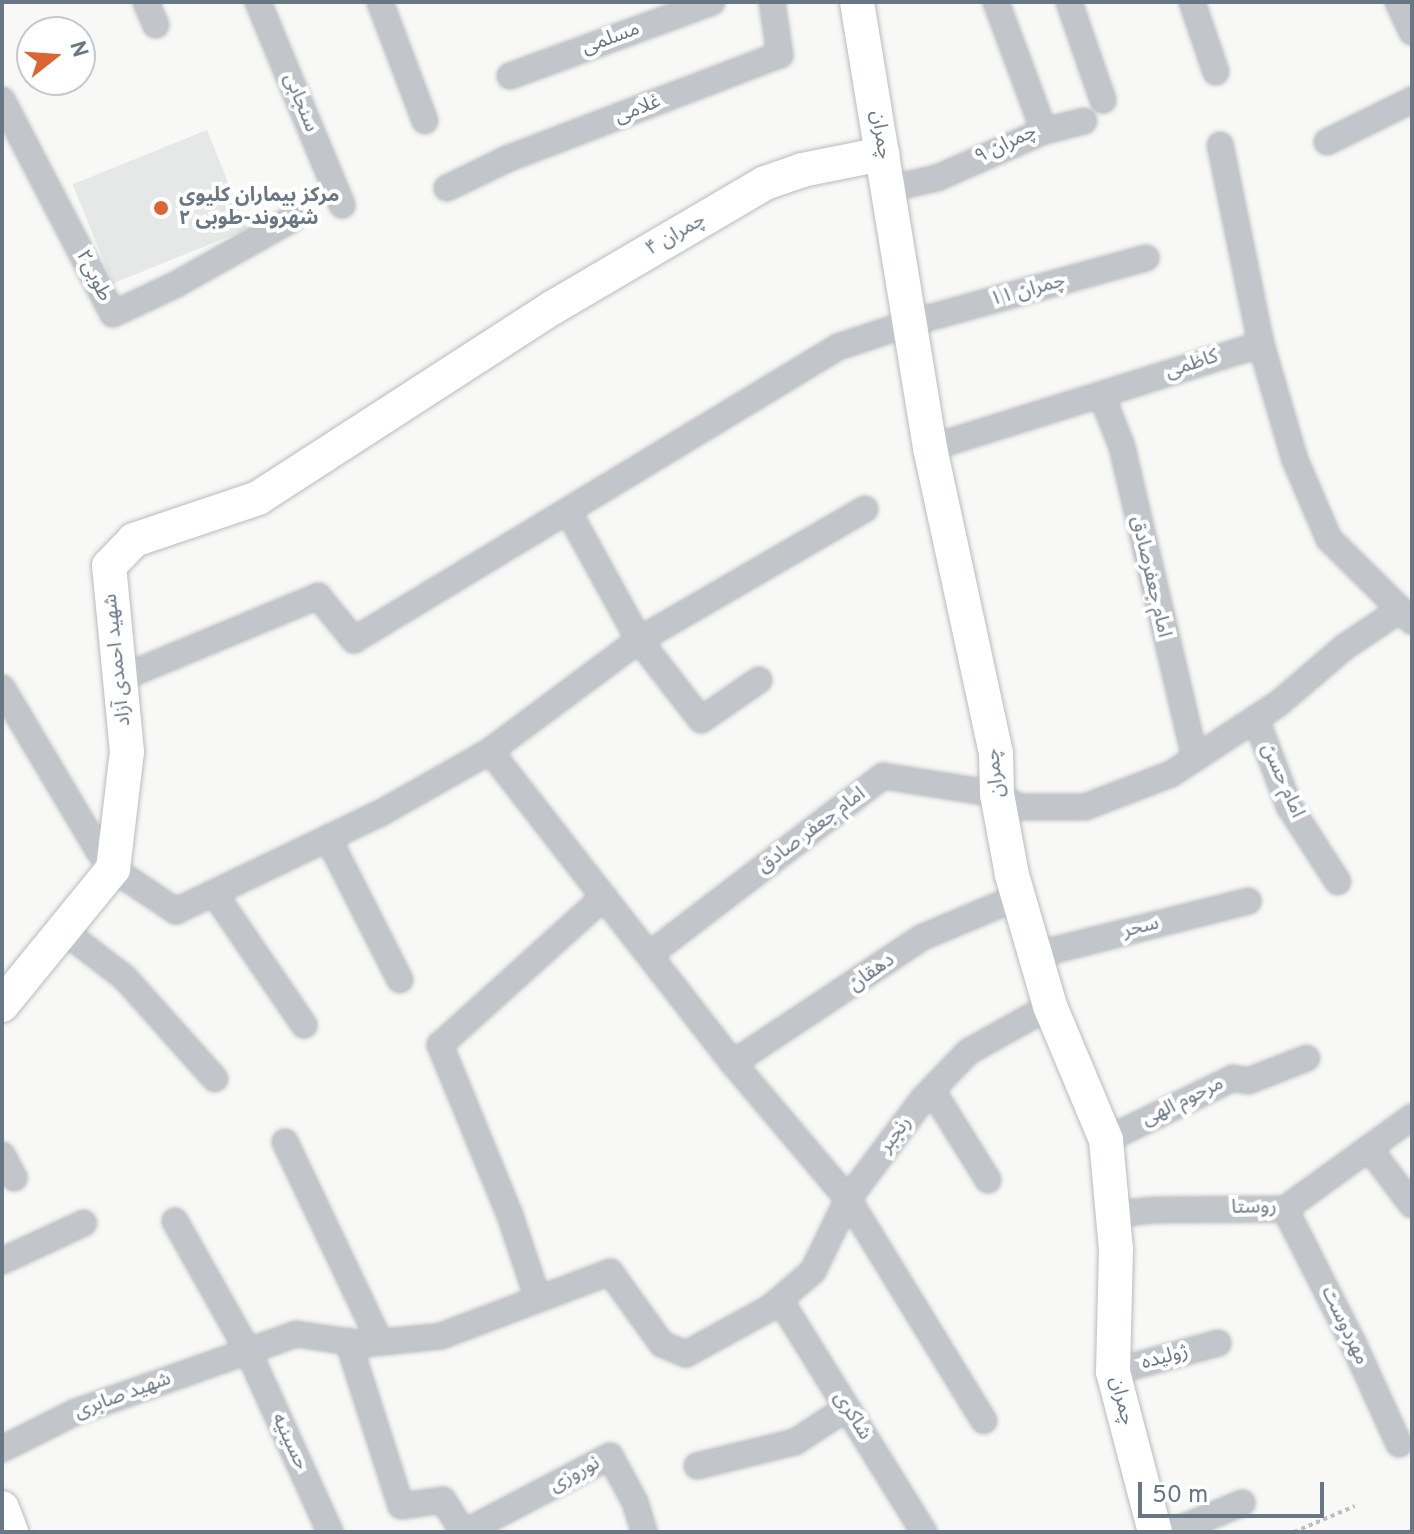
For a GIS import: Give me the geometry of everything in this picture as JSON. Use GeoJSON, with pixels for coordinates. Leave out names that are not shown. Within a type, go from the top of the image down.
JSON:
{"type":"FeatureCollection","features":[{"type":"Feature","properties":{"kind":"street"},"geometry":{"type":"LineString","coordinates":[[146,2],[156,25]]}},
{"type":"Feature","properties":{"kind":"street","name":"سنجابی"},"geometry":{"type":"LineString","coordinates":[[258,2],[342,205]]}},
{"type":"Feature","properties":{"kind":"street"},"geometry":{"type":"LineString","coordinates":[[380,2],[425,121]]}},
{"type":"Feature","properties":{"kind":"street","name":"مسلمی"},"geometry":{"type":"LineString","coordinates":[[510,76],[712,2]]}},
{"type":"Feature","properties":{"kind":"street","name":"غلامی"},"geometry":{"type":"LineString","coordinates":[[447,188],[507,159],[780,55],[772,2]]}},
{"type":"Feature","properties":{"kind":"street","name":"چمران"},"geometry":{"type":"LineString","coordinates":[[857,2],[930,448],[996,753],[997,794],[1018,897],[1050,1006],[1106,1140],[1115,1214],[1113,1372],[1155,1532]]}},
{"type":"Feature","properties":{"kind":"street","name":"چمران ۹"},"geometry":{"type":"LineString","coordinates":[[888,189],[937,178],[1044,131],[996,2]]}},
{"type":"Feature","properties":{"kind":"street"},"geometry":{"type":"LineString","coordinates":[[1069,2],[1103,100]]}},
{"type":"Feature","properties":{"kind":"street"},"geometry":{"type":"LineString","coordinates":[[1192,2],[1216,72]]}},
{"type":"Feature","properties":{"kind":"street"},"geometry":{"type":"LineString","coordinates":[[1398,2],[1412,32]]}},
{"type":"Feature","properties":{"kind":"street","name":"طوبی۲"},"geometry":{"type":"LineString","coordinates":[[2,100],[113,314],[175,285],[292,219]]}},
{"type":"Feature","properties":{"kind":"street"},"geometry":{"type":"LineString","coordinates":[[1327,142],[1412,100]]}},
{"type":"Feature","properties":{"kind":"street"},"geometry":{"type":"LineString","coordinates":[[1044,131],[1084,121]]}},
{"type":"Feature","properties":{"kind":"street"},"geometry":{"type":"LineString","coordinates":[[1220,145],[1261,344],[1295,460],[1329,539],[1405,616]]}},
{"type":"Feature","properties":{"kind":"street","name":"چمران ۴"},"geometry":{"type":"LineString","coordinates":[[484,352],[765,183],[802,170],[882,154]]}},
{"type":"Feature","properties":{"kind":"street","name":"چمران ۱۱"},"geometry":{"type":"LineString","coordinates":[[119,679],[318,596],[354,640],[838,347],[910,323],[1146,258]]}},
{"type":"Feature","properties":{"kind":"street","name":"کاظمی"},"geometry":{"type":"LineString","coordinates":[[930,448],[1261,344]]}},
{"type":"Feature","properties":{"kind":"street","name":"شهید احمدی آزاد"},"geometry":{"type":"LineString","coordinates":[[113,869],[127,752],[109,566],[134,540],[258,498],[484,352]]}},
{"type":"Feature","properties":{"kind":"street","name":"امام جعفرصادق"},"geometry":{"type":"LineString","coordinates":[[1102,396],[1122,447],[1195,759]]}},
{"type":"Feature","properties":{"kind":"street"},"geometry":{"type":"LineString","coordinates":[[2,688],[45,767],[113,869],[176,911],[381,813],[490,751],[639,640],[865,509]]}},
{"type":"Feature","properties":{"kind":"street"},"geometry":{"type":"LineString","coordinates":[[568,511],[639,640],[701,720],[759,680]]}},
{"type":"Feature","properties":{"kind":"street","name":"امام جعفر صادق"},"geometry":{"type":"LineString","coordinates":[[649,955],[883,776],[997,794],[1019,807],[1085,807],[1171,774],[1256,719],[1346,646],[1405,616]]}},
{"type":"Feature","properties":{"kind":"street","name":"امام حسن"},"geometry":{"type":"LineString","coordinates":[[1256,719],[1289,806],[1338,882]]}},
{"type":"Feature","properties":{"kind":"street"},"geometry":{"type":"LineString","coordinates":[[490,751],[733,1063],[848,1199],[984,1421]]}},
{"type":"Feature","properties":{"kind":"street"},"geometry":{"type":"LineString","coordinates":[[328,838],[400,980]]}},
{"type":"Feature","properties":{"kind":"street"},"geometry":{"type":"LineString","coordinates":[[2,1005],[113,869]]}},
{"type":"Feature","properties":{"kind":"street"},"geometry":{"type":"LineString","coordinates":[[214,893],[304,1025]]}},
{"type":"Feature","properties":{"kind":"street"},"geometry":{"type":"LineString","coordinates":[[538,1299],[509,1213],[440,1045],[604,897]]}},
{"type":"Feature","properties":{"kind":"street","name":"دهقان"},"geometry":{"type":"LineString","coordinates":[[733,1063],[923,937],[1018,897]]}},
{"type":"Feature","properties":{"kind":"street","name":"سحر"},"geometry":{"type":"LineString","coordinates":[[1035,955],[1248,901]]}},
{"type":"Feature","properties":{"kind":"street"},"geometry":{"type":"LineString","coordinates":[[64,931],[125,978],[215,1079]]}},
{"type":"Feature","properties":{"kind":"street","name":"رنجبر"},"geometry":{"type":"LineString","coordinates":[[538,1299],[610,1272],[662,1344],[686,1354],[780,1300],[813,1271],[848,1199],[932,1090],[968,1052],[1050,1006]]}},
{"type":"Feature","properties":{"kind":"street","name":"مرحوم الهی"},"geometry":{"type":"LineString","coordinates":[[1106,1140],[1233,1078],[1248,1081],[1307,1058]]}},
{"type":"Feature","properties":{"kind":"street"},"geometry":{"type":"LineString","coordinates":[[932,1090],[988,1180]]}},
{"type":"Feature","properties":{"kind":"street","name":"روستا"},"geometry":{"type":"LineString","coordinates":[[1115,1214],[1155,1210],[1285,1209],[1412,1117]]}},
{"type":"Feature","properties":{"kind":"street"},"geometry":{"type":"LineString","coordinates":[[285,1142],[380,1342]]}},
{"type":"Feature","properties":{"kind":"street"},"geometry":{"type":"LineString","coordinates":[[1369,1148],[1412,1205]]}},
{"type":"Feature","properties":{"kind":"street"},"geometry":{"type":"LineString","coordinates":[[2,1155],[14,1178]]}},
{"type":"Feature","properties":{"kind":"street","name":"مهردوست"},"geometry":{"type":"LineString","coordinates":[[1285,1209],[1353,1343],[1399,1444]]}},
{"type":"Feature","properties":{"kind":"street","name":"حسینیه"},"geometry":{"type":"LineString","coordinates":[[175,1221],[248,1351],[330,1532]]}},
{"type":"Feature","properties":{"kind":"street"},"geometry":{"type":"LineString","coordinates":[[2,1261],[84,1223]]}},
{"type":"Feature","properties":{"kind":"street","name":"شهید صابری"},"geometry":{"type":"LineString","coordinates":[[2,1449],[76,1412],[296,1334],[380,1342],[441,1336],[538,1299]]}},
{"type":"Feature","properties":{"kind":"street","name":"شاکری"},"geometry":{"type":"LineString","coordinates":[[780,1300],[924,1532]]}},
{"type":"Feature","properties":{"kind":"street"},"geometry":{"type":"LineString","coordinates":[[348,1341],[401,1506],[443,1500],[464,1532]]}},
{"type":"Feature","properties":{"kind":"street","name":"ژولیده"},"geometry":{"type":"LineString","coordinates":[[1113,1372],[1218,1343]]}},
{"type":"Feature","properties":{"kind":"street"},"geometry":{"type":"LineString","coordinates":[[697,1466],[795,1442],[847,1408]]}},
{"type":"Feature","properties":{"kind":"street","name":"نوروزی"},"geometry":{"type":"LineString","coordinates":[[464,1532],[610,1456],[635,1502],[644,1532]]}},
{"type":"Feature","properties":{"kind":"street"},"geometry":{"type":"LineString","coordinates":[[1172,1532],[1242,1503]]}},
{"type":"Feature","properties":{"kind":"street"},"geometry":{"type":"LineString","coordinates":[[2,1508],[11,1532]]}},
{"type":"Feature","properties":{"kind":"path"},"geometry":{"type":"LineString","coordinates":[[1294,1532],[1355,1506]]}},
{"type":"Feature","properties":{"kind":"shaded area","name":"مرکز بیماران کلیوی شهروند-طوبی ۲"},"geometry":{"type":"Polygon","coordinates":[[[207,130],[247,229],[113,284],[73,184],[207,130]]]}},
{"type":"Feature","properties":{"kind":"place","name":"مرکز بیماران کلیوی شهروند-طوبی ۲"},"geometry":{"type":"Point","coordinates":[161,208]}}]}
